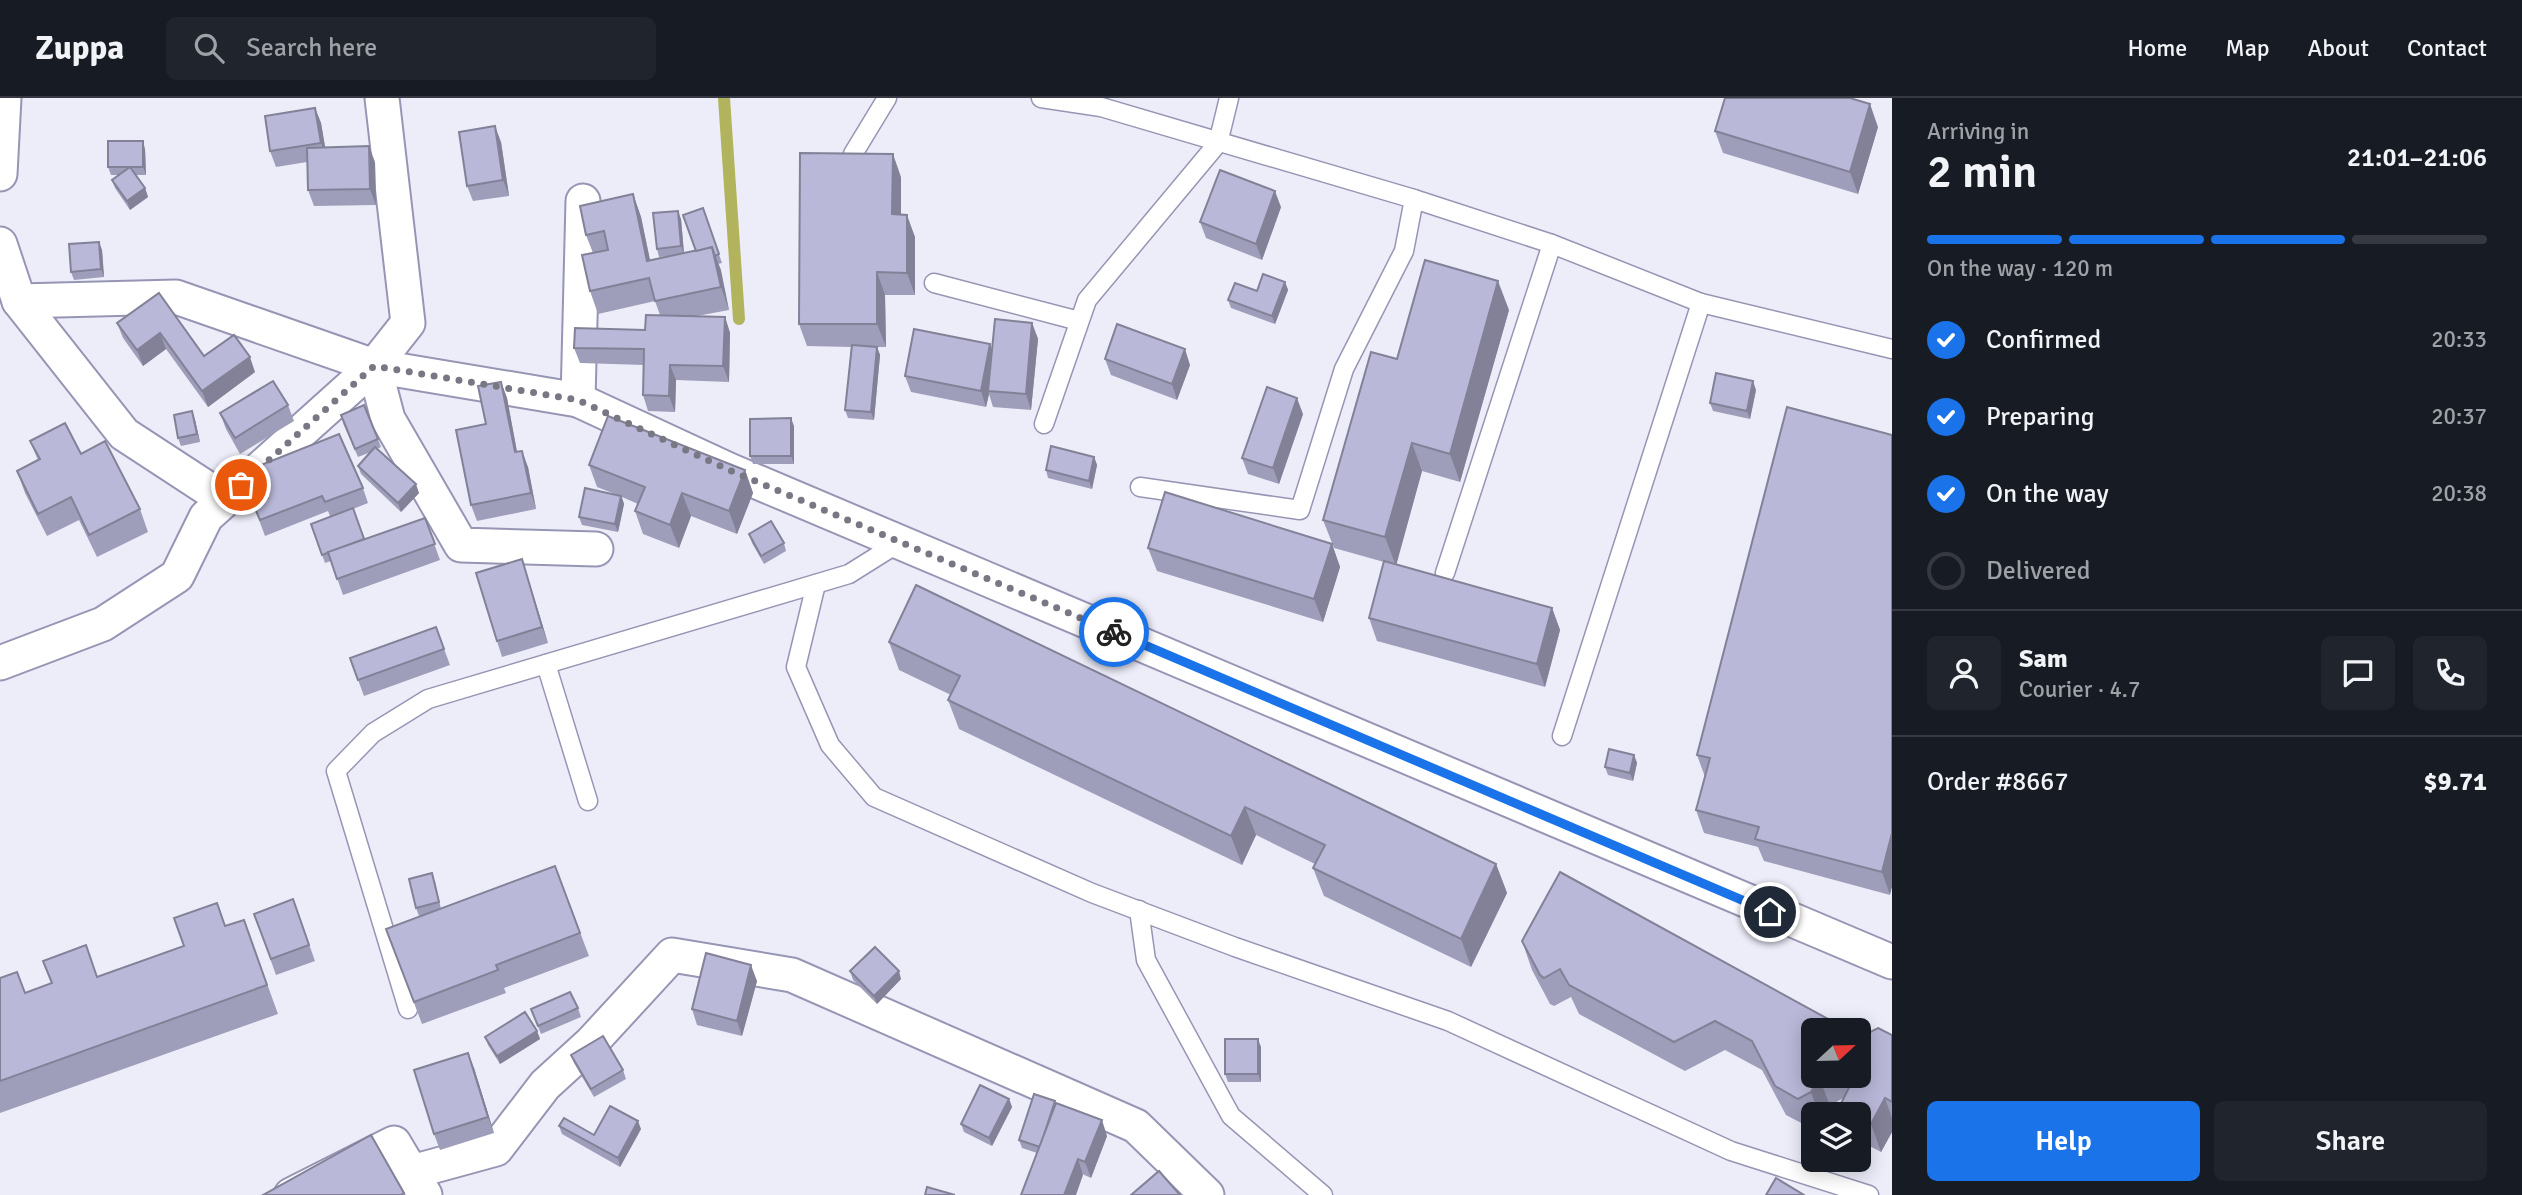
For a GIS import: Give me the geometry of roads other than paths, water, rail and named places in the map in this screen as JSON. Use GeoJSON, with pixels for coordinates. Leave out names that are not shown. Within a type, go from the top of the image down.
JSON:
{"type":"FeatureCollection","features":[{"type":"Feature","properties":{"kind":"street"},"geometry":{"type":"LineString","coordinates":[[0,174],[5,98]]}},
{"type":"Feature","properties":{"kind":"street"},"geometry":{"type":"LineString","coordinates":[[0,663],[103,624],[177,576],[206,517],[374,366],[408,323],[382,98]]}},
{"type":"Feature","properties":{"kind":"street"},"geometry":{"type":"LineString","coordinates":[[578,400],[583,201]]}},
{"type":"Feature","properties":{"kind":"street"},"geometry":{"type":"LineString","coordinates":[[0,244],[19,301],[124,434],[225,500]]}},
{"type":"Feature","properties":{"kind":"street"},"geometry":{"type":"LineString","coordinates":[[19,301],[176,297],[374,366],[578,400],[729,470],[1892,962]]}},
{"type":"Feature","properties":{"kind":"street"},"geometry":{"type":"LineString","coordinates":[[374,366],[388,419],[461,545],[596,549]]}},
{"type":"Feature","properties":{"kind":"street"},"geometry":{"type":"LineString","coordinates":[[291,1195],[394,1143],[418,1184],[496,1149],[545,1085],[591,1043],[672,955],[792,975],[1136,1126],[1207,1195]]}},
{"type":"Feature","properties":{"kind":"lane"},"geometry":{"type":"LineString","coordinates":[[853,155],[887,98]]}},
{"type":"Feature","properties":{"kind":"lane"},"geometry":{"type":"LineString","coordinates":[[1041,98],[1101,107],[1414,199],[1552,244],[1701,303],[1892,349]]}},
{"type":"Feature","properties":{"kind":"lane"},"geometry":{"type":"LineString","coordinates":[[1044,424],[1087,300],[1218,142],[1229,98]]}},
{"type":"Feature","properties":{"kind":"lane"},"geometry":{"type":"LineString","coordinates":[[1140,487],[1300,510],[1344,369],[1404,251],[1414,199]]}},
{"type":"Feature","properties":{"kind":"lane"},"geometry":{"type":"LineString","coordinates":[[1445,573],[1552,244]]}},
{"type":"Feature","properties":{"kind":"lane"},"geometry":{"type":"LineString","coordinates":[[934,283],[1079,321]]}},
{"type":"Feature","properties":{"kind":"lane"},"geometry":{"type":"LineString","coordinates":[[1562,737],[1701,303]]}},
{"type":"Feature","properties":{"kind":"lane"},"geometry":{"type":"LineString","coordinates":[[408,1009],[336,771],[373,733],[428,699],[849,574],[900,542]]}},
{"type":"Feature","properties":{"kind":"lane"},"geometry":{"type":"LineString","coordinates":[[816,584],[796,667],[830,745],[874,797],[1139,910],[1235,947],[1448,1021],[1731,1151],[1869,1195]]}},
{"type":"Feature","properties":{"kind":"lane"},"geometry":{"type":"LineString","coordinates":[[546,664],[588,801]]}},
{"type":"Feature","properties":{"kind":"lane"},"geometry":{"type":"LineString","coordinates":[[1139,910],[1146,960],[1231,1116],[1323,1195]]}},
{"type":"Feature","properties":{"kind":"waterway"},"geometry":{"type":"LineString","coordinates":[[724,98],[739,319]]}}]}
